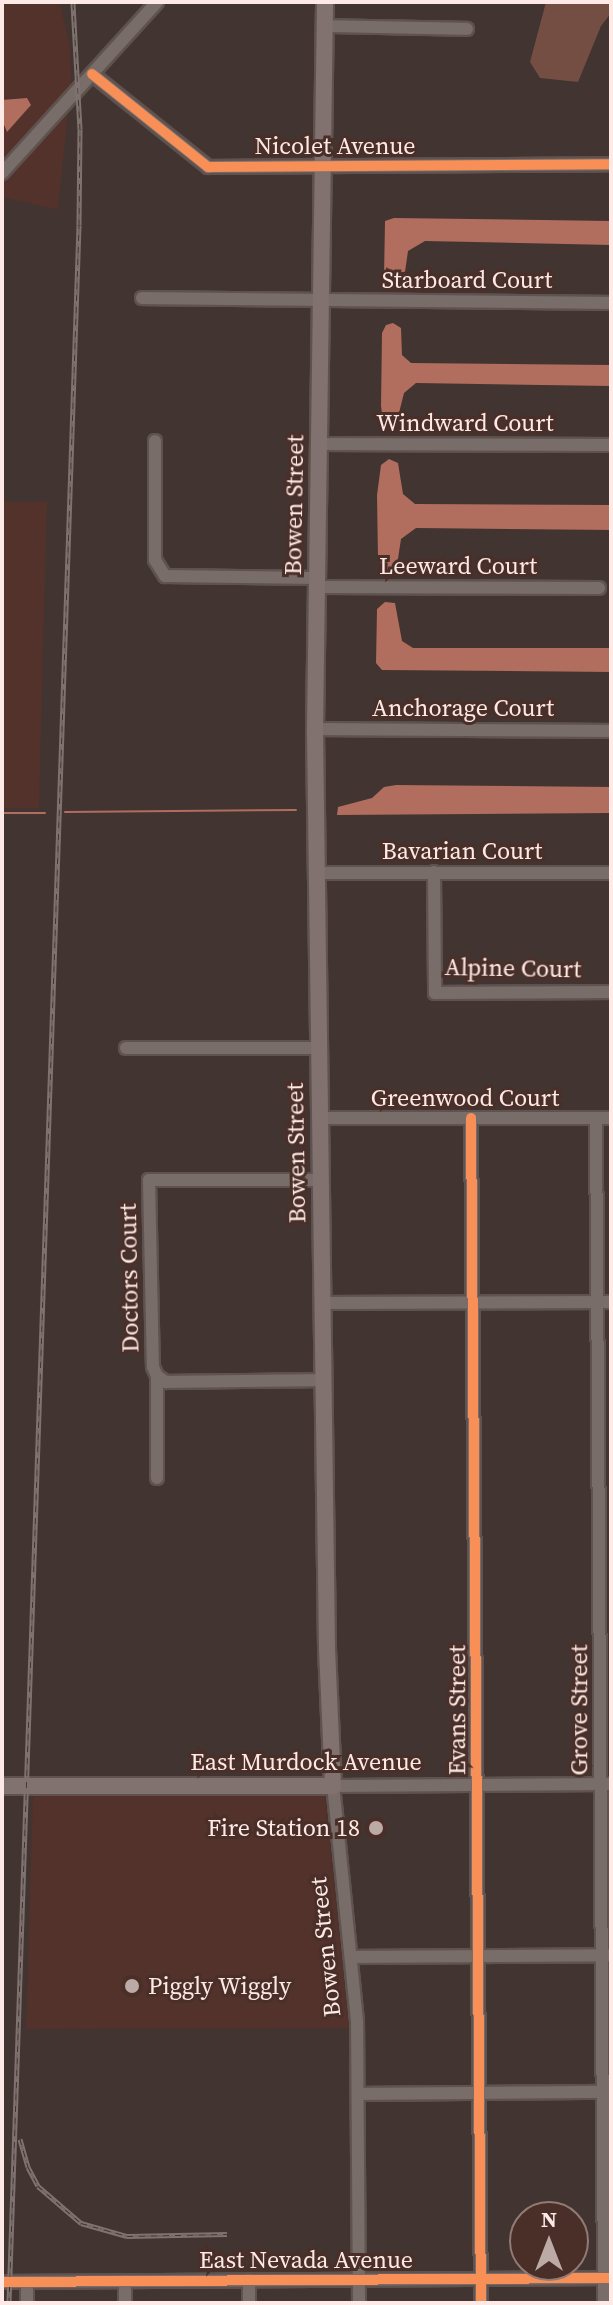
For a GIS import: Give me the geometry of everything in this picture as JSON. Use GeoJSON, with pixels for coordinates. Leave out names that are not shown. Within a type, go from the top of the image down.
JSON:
{"type":"FeatureCollection","features":[{"type":"Feature","properties":{"kind":"main road","name":"Bowen Street"},"geometry":{"type":"LineString","coordinates":[[325,2],[315,729],[327,1648],[333,1786]]}},
{"type":"Feature","properties":{"kind":"main road","name":"East Murdock Avenue"},"geometry":{"type":"LineString","coordinates":[[2,1786],[333,1786]]}},
{"type":"Feature","properties":{"kind":"street"},"geometry":{"type":"LineString","coordinates":[[2,173],[157,2]]}},
{"type":"Feature","properties":{"kind":"street"},"geometry":{"type":"LineString","coordinates":[[325,26],[467,29]]}},
{"type":"Feature","properties":{"kind":"street","name":"Nicolet Avenue"},"geometry":{"type":"LineString","coordinates":[[92,74],[202,165],[611,164]]}},
{"type":"Feature","properties":{"kind":"street","name":"Starboard Court"},"geometry":{"type":"LineString","coordinates":[[142,298],[611,303]]}},
{"type":"Feature","properties":{"kind":"street","name":"Leeward Court"},"geometry":{"type":"LineString","coordinates":[[155,441],[155,560],[165,576],[316,583],[599,588]]}},
{"type":"Feature","properties":{"kind":"street","name":"Windward Court"},"geometry":{"type":"LineString","coordinates":[[318,444],[611,445]]}},
{"type":"Feature","properties":{"kind":"street","name":"Anchorage Court"},"geometry":{"type":"LineString","coordinates":[[315,729],[611,731]]}},
{"type":"Feature","properties":{"kind":"street","name":"Alpine Court"},"geometry":{"type":"LineString","coordinates":[[434,872],[435,993],[611,992]]}},
{"type":"Feature","properties":{"kind":"street","name":"Bavarian Court"},"geometry":{"type":"LineString","coordinates":[[316,873],[609,873]]}},
{"type":"Feature","properties":{"kind":"street"},"geometry":{"type":"LineString","coordinates":[[126,1048],[319,1048]]}},
{"type":"Feature","properties":{"kind":"street","name":"Greenwood Court"},"geometry":{"type":"LineString","coordinates":[[319,1118],[611,1118]]}},
{"type":"Feature","properties":{"kind":"street","name":"Evans Street"},"geometry":{"type":"LineString","coordinates":[[471,1118],[475,1303],[481,2303]]}},
{"type":"Feature","properties":{"kind":"street","name":"Grove Street"},"geometry":{"type":"LineString","coordinates":[[596,1118],[605,1302],[608,2278],[604,2303]]}},
{"type":"Feature","properties":{"kind":"street","name":"Doctors Court"},"geometry":{"type":"LineString","coordinates":[[320,1180],[149,1180],[153,1367],[157,1376],[166,1382],[323,1380]]}},
{"type":"Feature","properties":{"kind":"street"},"geometry":{"type":"LineString","coordinates":[[322,1303],[605,1302]]}},
{"type":"Feature","properties":{"kind":"street"},"geometry":{"type":"LineString","coordinates":[[157,1376],[157,1478]]}},
{"type":"Feature","properties":{"kind":"street","name":"East Murdock Avenue"},"geometry":{"type":"LineString","coordinates":[[333,1786],[606,1784]]}},
{"type":"Feature","properties":{"kind":"street","name":"Bowen Street"},"geometry":{"type":"LineString","coordinates":[[333,1786],[357,2021],[359,2303]]}},
{"type":"Feature","properties":{"kind":"street"},"geometry":{"type":"LineString","coordinates":[[351,1957],[607,1955]]}},
{"type":"Feature","properties":{"kind":"street"},"geometry":{"type":"LineString","coordinates":[[358,2094],[607,2092]]}},
{"type":"Feature","properties":{"kind":"street","name":"East Nevada Avenue"},"geometry":{"type":"LineString","coordinates":[[2,2282],[608,2278]]}},
{"type":"Feature","properties":{"kind":"street"},"geometry":{"type":"LineString","coordinates":[[249,2280],[249,2303]]}},
{"type":"Feature","properties":{"kind":"street"},"geometry":{"type":"LineString","coordinates":[[125,2281],[125,2303]]}},
{"type":"Feature","properties":{"kind":"street"},"geometry":{"type":"LineString","coordinates":[[27,2282],[27,2303]]}},
{"type":"Feature","properties":{"kind":"shaded area"},"geometry":{"type":"Polygon","coordinates":[[[2,2],[58,2],[61,8],[70,46],[71,82],[58,210],[2,197],[2,2]]]}},
{"type":"Feature","properties":{"kind":"shaded area"},"geometry":{"type":"Polygon","coordinates":[[[546,2],[611,2],[611,13],[601,26],[578,82],[540,78],[530,62],[546,2]]]}},
{"type":"Feature","properties":{"kind":"shaded area"},"geometry":{"type":"Polygon","coordinates":[[[27,98],[31,105],[7,132],[2,120],[2,100],[27,98]]]}},
{"type":"Feature","properties":{"kind":"shaded area"},"geometry":{"type":"Polygon","coordinates":[[[394,218],[611,221],[611,245],[425,241],[408,251],[403,286],[397,287],[384,276],[385,221],[394,218]]]}},
{"type":"Feature","properties":{"kind":"shaded area"},"geometry":{"type":"Polygon","coordinates":[[[393,323],[401,328],[402,355],[411,363],[611,365],[611,386],[416,383],[404,393],[397,421],[388,426],[383,421],[381,406],[382,333],[386,325],[393,323]]]}},
{"type":"Feature","properties":{"kind":"shaded area"},"geometry":{"type":"Polygon","coordinates":[[[389,459],[398,463],[403,494],[415,504],[611,505],[611,530],[416,528],[401,539],[396,572],[385,572],[378,559],[377,495],[381,465],[389,459]]]}},
{"type":"Feature","properties":{"kind":"shaded area"},"geometry":{"type":"Polygon","coordinates":[[[2,502],[47,502],[39,808],[2,808],[2,502]]]}},
{"type":"Feature","properties":{"kind":"shaded area"},"geometry":{"type":"Polygon","coordinates":[[[385,602],[395,603],[402,641],[413,648],[611,648],[611,672],[382,670],[376,663],[377,609],[385,602]]]}},
{"type":"Feature","properties":{"kind":"shaded area"},"geometry":{"type":"Polygon","coordinates":[[[384,787],[611,787],[611,813],[337,815],[338,807],[372,798],[384,787]]]}},
{"type":"Feature","properties":{"kind":"shaded area"},"geometry":{"type":"Polygon","coordinates":[[[33,1794],[325,1796],[349,2028],[26,2029],[33,1794]]]}},
{"type":"Feature","properties":{"kind":"waterway"},"geometry":{"type":"LineString","coordinates":[[65,812],[296,810]]}},
{"type":"Feature","properties":{"kind":"waterway"},"geometry":{"type":"LineString","coordinates":[[2,813],[45,813]]}},
{"type":"Feature","properties":{"kind":"railway"},"geometry":{"type":"LineString","coordinates":[[9,2303],[79,225],[80,129],[73,2]]}},
{"type":"Feature","properties":{"kind":"railway"},"geometry":{"type":"LineString","coordinates":[[20,2139],[28,2167],[38,2186],[81,2223],[127,2236],[227,2234]]}},
{"type":"Feature","properties":{"kind":"cycle path"},"geometry":{"type":"LineString","coordinates":[[92,74],[208,167],[611,164]]}},
{"type":"Feature","properties":{"kind":"cycle path"},"geometry":{"type":"LineString","coordinates":[[471,1118],[481,2303]]}},
{"type":"Feature","properties":{"kind":"cycle path"},"geometry":{"type":"LineString","coordinates":[[2,2282],[611,2278]]}},
{"type":"Feature","properties":{"kind":"place","name":"Fire Station 18"},"geometry":{"type":"Point","coordinates":[376,1828]}},
{"type":"Feature","properties":{"kind":"place","name":"Piggly Wiggly"},"geometry":{"type":"Point","coordinates":[132,1986]}}]}
